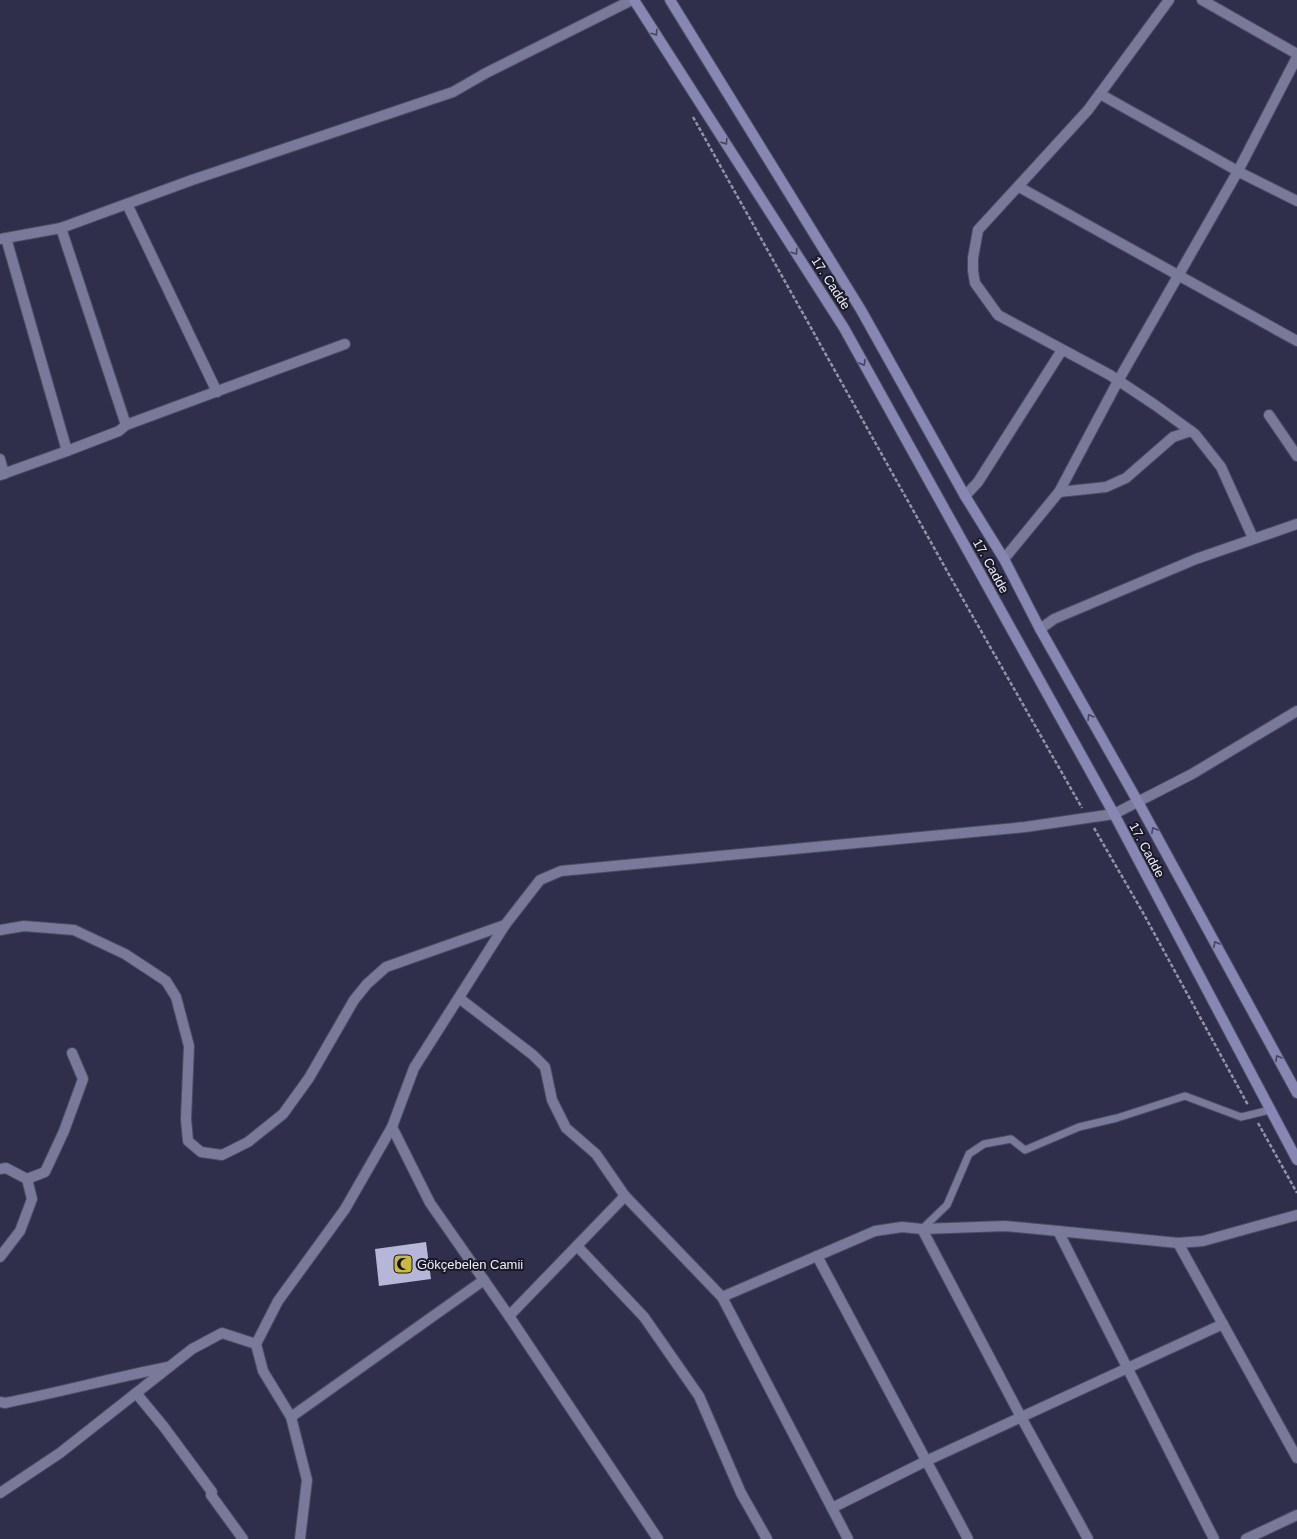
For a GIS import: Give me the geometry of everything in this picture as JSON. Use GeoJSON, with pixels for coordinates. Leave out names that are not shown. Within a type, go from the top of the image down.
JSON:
{"type":"FeatureCollection","features":[{"type":"Feature","properties":{"kind":"street"},"geometry":{"type":"LineString","coordinates":[[67,451],[3,239],[61,228],[192,180],[453,92],[486,73],[633,0]]}},
{"type":"Feature","properties":{"kind":"street","name":"17. Cadde"},"geometry":{"type":"LineString","coordinates":[[633,0],[844,328],[1114,814],[1297,1160]]}},
{"type":"Feature","properties":{"kind":"street","name":"17. Cadde"},"geometry":{"type":"LineString","coordinates":[[670,0],[861,310],[965,496],[1004,559],[1040,629],[1138,802],[1297,1092]]}},
{"type":"Feature","properties":{"kind":"street"},"geometry":{"type":"LineString","coordinates":[[1169,0],[1088,110],[978,230],[973,258],[973,270],[975,282],[998,315],[1118,381],[1155,405],[1195,434],[1221,467],[1253,538]]}},
{"type":"Feature","properties":{"kind":"street"},"geometry":{"type":"LineString","coordinates":[[1202,0],[1297,54]]}},
{"type":"Feature","properties":{"kind":"street"},"geometry":{"type":"LineString","coordinates":[[1004,559],[1059,492],[1118,381],[1238,171],[1297,57]]}},
{"type":"Feature","properties":{"kind":"street"},"geometry":{"type":"LineString","coordinates":[[1100,94],[1238,171],[1297,200]]}},
{"type":"Feature","properties":{"kind":"street"},"geometry":{"type":"LineString","coordinates":[[1019,187],[1297,341]]}},
{"type":"Feature","properties":{"kind":"street"},"geometry":{"type":"LineString","coordinates":[[127,204],[216,392]]}},
{"type":"Feature","properties":{"kind":"street"},"geometry":{"type":"LineString","coordinates":[[61,228],[126,425]]}},
{"type":"Feature","properties":{"kind":"street"},"geometry":{"type":"LineString","coordinates":[[0,459],[2,474],[119,431],[126,425],[345,344]]}},
{"type":"Feature","properties":{"kind":"street"},"geometry":{"type":"LineString","coordinates":[[965,496],[978,482],[1062,350]]}},
{"type":"Feature","properties":{"kind":"street"},"geometry":{"type":"LineString","coordinates":[[1269,415],[1297,456]]}},
{"type":"Feature","properties":{"kind":"street"},"geometry":{"type":"LineString","coordinates":[[1059,492],[1106,487],[1126,478],[1173,437],[1191,431]]}},
{"type":"Feature","properties":{"kind":"street"},"geometry":{"type":"LineString","coordinates":[[1040,629],[1054,619],[1189,562],[1253,538],[1297,524]]}},
{"type":"Feature","properties":{"kind":"street"},"geometry":{"type":"LineString","coordinates":[[300,1539],[307,1480],[291,1417],[263,1371],[256,1344],[278,1301],[345,1209],[392,1127],[414,1068],[505,924],[540,880],[561,871],[1025,827],[1114,814],[1192,774],[1297,711]]}},
{"type":"Feature","properties":{"kind":"street"},"geometry":{"type":"LineString","coordinates":[[0,930],[24,926],[74,930],[125,954],[166,982],[176,997],[189,1046],[186,1119],[188,1141],[201,1152],[222,1155],[248,1142],[283,1114],[309,1078],[354,1000],[367,984],[386,967],[505,924]]}},
{"type":"Feature","properties":{"kind":"street"},"geometry":{"type":"LineString","coordinates":[[459,998],[533,1055],[545,1067],[552,1100],[566,1128],[596,1154],[625,1196],[722,1298],[848,1539]]}},
{"type":"Feature","properties":{"kind":"street"},"geometry":{"type":"LineString","coordinates":[[27,1179],[45,1172],[64,1131],[83,1079],[72,1053]]}},
{"type":"Feature","properties":{"kind":"street"},"geometry":{"type":"LineString","coordinates":[[392,1127],[430,1203],[509,1316],[658,1539]]}},
{"type":"Feature","properties":{"kind":"street"},"geometry":{"type":"LineString","coordinates":[[0,1168],[6,1168],[27,1179],[32,1198],[20,1231],[0,1258]]}},
{"type":"Feature","properties":{"kind":"street"},"geometry":{"type":"LineString","coordinates":[[509,1316],[625,1196]]}},
{"type":"Feature","properties":{"kind":"street"},"geometry":{"type":"LineString","coordinates":[[722,1298],[875,1231],[902,1228],[922,1229],[1005,1226],[1058,1230],[1178,1244],[1203,1241],[1297,1215]]}},
{"type":"Feature","properties":{"kind":"street"},"geometry":{"type":"LineString","coordinates":[[922,1229],[1021,1417],[1088,1539]]}},
{"type":"Feature","properties":{"kind":"street"},"geometry":{"type":"LineString","coordinates":[[1058,1230],[1214,1539]]}},
{"type":"Feature","properties":{"kind":"street"},"geometry":{"type":"LineString","coordinates":[[1178,1244],[1297,1458]]}},
{"type":"Feature","properties":{"kind":"street"},"geometry":{"type":"LineString","coordinates":[[577,1246],[644,1317],[699,1396],[741,1493],[767,1539]]}},
{"type":"Feature","properties":{"kind":"street"},"geometry":{"type":"LineString","coordinates":[[817,1256],[968,1539]]}},
{"type":"Feature","properties":{"kind":"street"},"geometry":{"type":"LineString","coordinates":[[291,1417],[484,1280]]}},
{"type":"Feature","properties":{"kind":"street"},"geometry":{"type":"LineString","coordinates":[[832,1508],[926,1461],[1223,1324]]}},
{"type":"Feature","properties":{"kind":"street"},"geometry":{"type":"LineString","coordinates":[[0,1493],[60,1453],[192,1349],[222,1333],[256,1344]]}},
{"type":"Feature","properties":{"kind":"street"},"geometry":{"type":"LineString","coordinates":[[0,1402],[5,1403],[100,1380],[170,1366]]}},
{"type":"Feature","properties":{"kind":"street"},"geometry":{"type":"LineString","coordinates":[[136,1393],[197,1471],[212,1492],[211,1495],[219,1508],[243,1539]]}},
{"type":"Feature","properties":{"kind":"street"},"geometry":{"type":"LineString","coordinates":[[1246,1539],[1297,1515]]}},
{"type":"Feature","properties":{"kind":"lane"},"geometry":{"type":"LineString","coordinates":[[922,1229],[947,1205],[969,1154],[984,1144],[1011,1139],[1025,1150],[1079,1127],[1117,1118],[1186,1096],[1241,1117],[1270,1110]]}},
{"type":"Feature","properties":{"kind":"path"},"geometry":{"type":"LineString","coordinates":[[692,115],[952,580],[1142,911],[1297,1193]]}},
{"type":"Feature","properties":{"kind":"building","name":"Gökçebelen Camii"},"geometry":{"type":"Polygon","coordinates":[[[426,1242],[431,1279],[379,1286],[375,1249],[426,1242]]]}},
{"type":"Feature","properties":{"kind":"place","name":"Gökçebelen Camii"},"geometry":{"type":"Point","coordinates":[403,1264]}}]}
